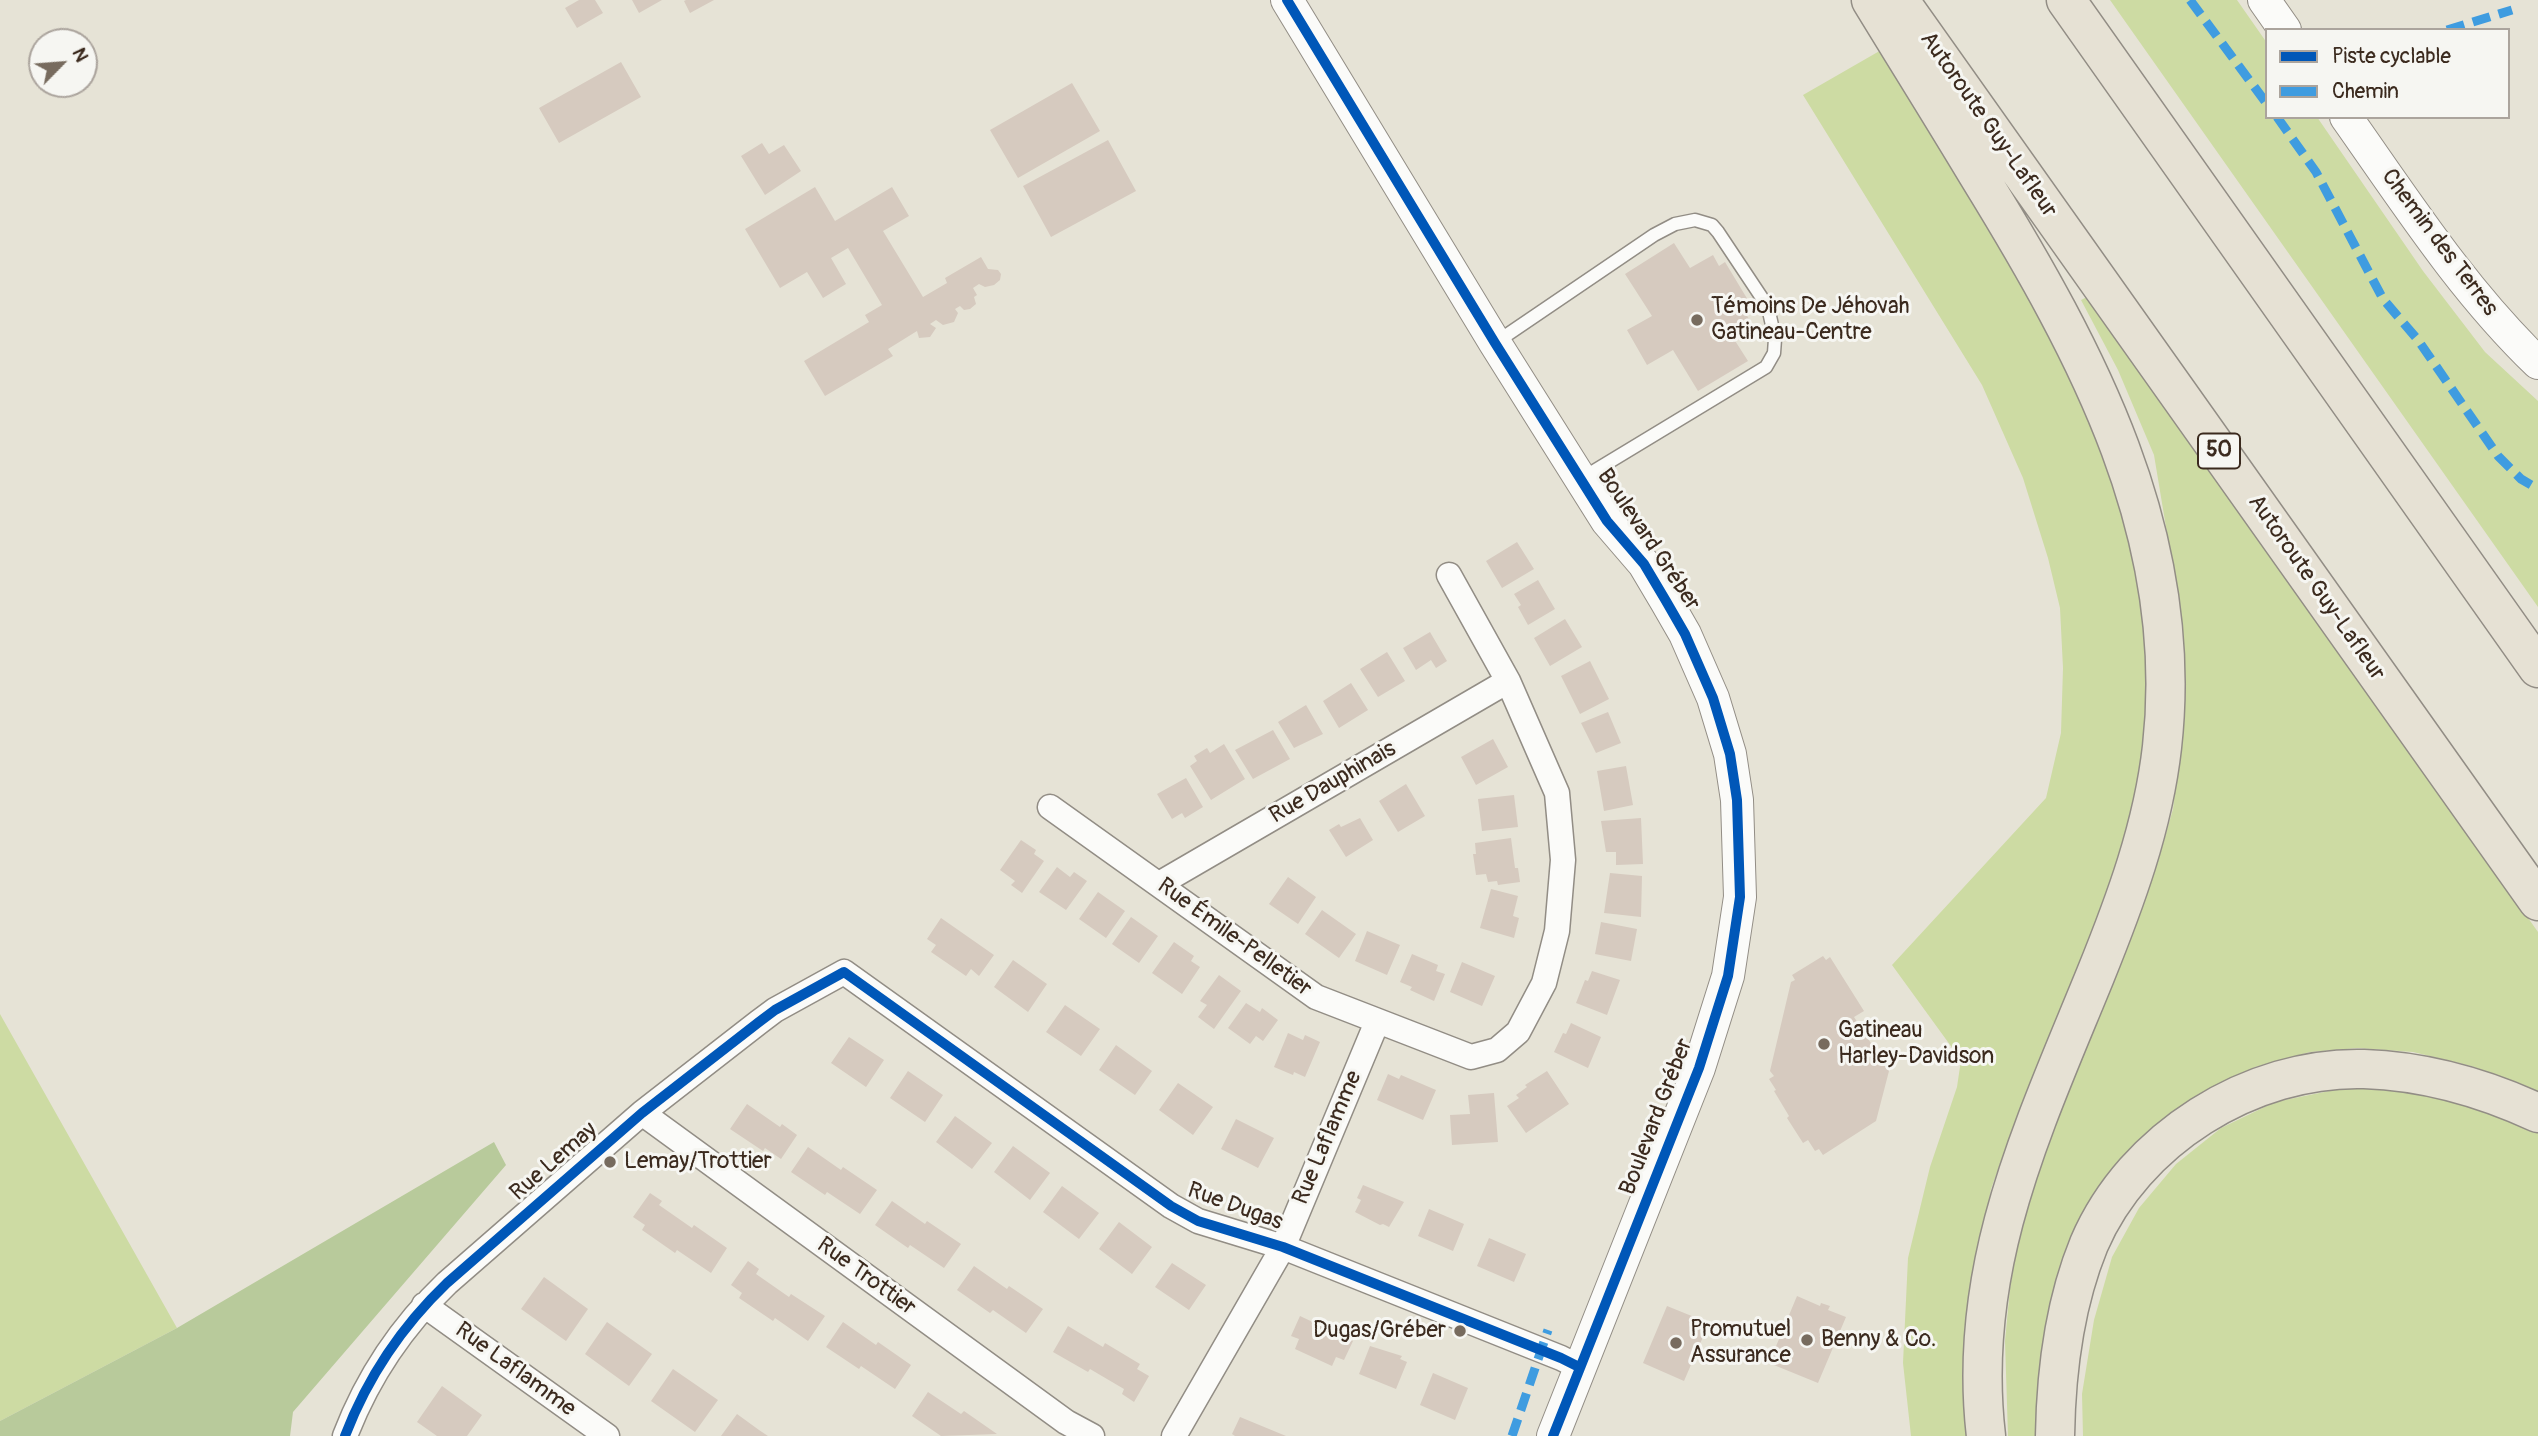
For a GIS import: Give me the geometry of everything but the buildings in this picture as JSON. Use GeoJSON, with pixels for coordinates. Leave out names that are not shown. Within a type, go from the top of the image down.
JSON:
{"type":"FeatureCollection","features":[{"type":"Feature","properties":{"kind":"highway"},"geometry":{"type":"LineString","coordinates":[[1871,0],[2026,254],[2067,328],[2098,393],[2122,451],[2141,509],[2154,560],[2162,613],[2164,717],[2153,803],[2127,893],[2033,1128],[2000,1227],[1984,1321],[1983,1388],[1986,1436]]}},
{"type":"Feature","properties":{"kind":"highway","name":"Autoroute Guy-Lafleur"},"geometry":{"type":"LineString","coordinates":[[1899,0],[2538,901]]}},
{"type":"Feature","properties":{"kind":"highway"},"geometry":{"type":"LineString","coordinates":[[2066,0],[2538,668]]}},
{"type":"Feature","properties":{"kind":"highway"},"geometry":{"type":"LineString","coordinates":[[2054,1436],[2062,1337],[2078,1274],[2090,1243],[2129,1179],[2171,1138],[2193,1122],[2222,1104],[2262,1087],[2299,1075],[2340,1069],[2383,1070],[2427,1076],[2475,1089],[2538,1112]]}},
{"type":"Feature","properties":{"kind":"street","name":"Boulevard Gréber"},"geometry":{"type":"LineString","coordinates":[[1287,0],[1495,343],[1581,479],[1608,521],[1644,564],[1685,634],[1713,698],[1730,754],[1737,800],[1740,897],[1728,976],[1699,1068],[1570,1363],[1533,1436]]}},
{"type":"Feature","properties":{"kind":"street"},"geometry":{"type":"LineString","coordinates":[[2263,0],[2284,28]]}},
{"type":"Feature","properties":{"kind":"street","name":"Chemin des Terres"},"geometry":{"type":"LineString","coordinates":[[2348,119],[2457,271],[2498,323],[2538,363]]}},
{"type":"Feature","properties":{"kind":"street","name":"Rue Émile-Pelletier"},"geometry":{"type":"LineString","coordinates":[[1050,807],[1307,992],[1471,1057],[1497,1050],[1518,1032],[1544,983],[1557,931],[1563,860],[1557,793],[1508,681],[1449,575]]}},
{"type":"Feature","properties":{"kind":"street","name":"Rue Dauphinais"},"geometry":{"type":"LineString","coordinates":[[1159,884],[1508,681]]}},
{"type":"Feature","properties":{"kind":"street","name":"Rue Lemay"},"geometry":{"type":"LineString","coordinates":[[345,1436],[372,1374],[424,1305],[642,1114],[775,1010],[844,972]]}},
{"type":"Feature","properties":{"kind":"street","name":"Rue Dugas"},"geometry":{"type":"LineString","coordinates":[[844,972],[1171,1206],[1198,1221],[1283,1247],[1570,1363]]}},
{"type":"Feature","properties":{"kind":"street","name":"Rue Laflamme"},"geometry":{"type":"LineString","coordinates":[[1174,1436],[1283,1247],[1377,1021]]}},
{"type":"Feature","properties":{"kind":"street","name":"Rue Trottier"},"geometry":{"type":"LineString","coordinates":[[642,1114],[1066,1422],[1092,1436]]}},
{"type":"Feature","properties":{"kind":"street","name":"Rue Laflamme"},"geometry":{"type":"LineString","coordinates":[[424,1305],[607,1436]]}},
{"type":"Feature","properties":{"kind":"street","name":"Boulevard Gréber"},"geometry":{"type":"LineString","coordinates":[[1553,1436],[1570,1363]]}},
{"type":"Feature","properties":{"kind":"lane"},"geometry":{"type":"LineString","coordinates":[[1495,343],[1654,235],[1684,221],[1695,220],[1712,225],[1768,307],[1775,339],[1774,353],[1766,367],[1581,479]]}},
{"type":"Feature","properties":{"kind":"green space"},"geometry":{"type":"Polygon","coordinates":[[[2110,0],[2237,0],[2265,40],[2265,119],[2318,119],[2423,271],[2485,352],[2538,401],[2538,607],[2110,0]]]}},
{"type":"Feature","properties":{"kind":"green space"},"geometry":{"type":"Polygon","coordinates":[[[1883,49],[1982,205],[2090,413],[2141,570],[2151,687],[2140,790],[2120,870],[2020,1108],[1991,1189],[1977,1263],[1967,1436],[1911,1436],[1903,1363],[1908,1258],[1930,1167],[1957,1087],[1961,1060],[1892,965],[2046,798],[2061,733],[2063,668],[2060,608],[2048,558],[2023,478],[1982,385],[1803,95],[1883,49]]]}},
{"type":"Feature","properties":{"kind":"green space"},"geometry":{"type":"Polygon","coordinates":[[[2087,297],[2538,932],[2538,1091],[2471,1066],[2413,1052],[2358,1048],[2310,1052],[2255,1067],[2200,1095],[2109,1187],[2047,1436],[2008,1436],[2005,1341],[2018,1240],[2050,1133],[2140,915],[2159,858],[2173,809],[2184,711],[2182,623],[2154,455],[2118,370],[2081,300],[2087,297]]]}},
{"type":"Feature","properties":{"kind":"green space"},"geometry":{"type":"Polygon","coordinates":[[[0,1014],[177,1328],[0,1421],[0,1014]]]}},
{"type":"Feature","properties":{"kind":"green space"},"geometry":{"type":"Polygon","coordinates":[[[2399,1088],[2467,1102],[2538,1130],[2538,1436],[2083,1436],[2082,1394],[2094,1320],[2112,1257],[2139,1208],[2176,1164],[2221,1128],[2275,1102],[2339,1089],[2399,1088]]]}},
{"type":"Feature","properties":{"kind":"green space"},"geometry":{"type":"Polygon","coordinates":[[[494,1142],[506,1165],[293,1412],[290,1436],[0,1436],[0,1421],[177,1328],[494,1142]]]}},
{"type":"Feature","properties":{"kind":"marked path"},"geometry":{"type":"LineString","coordinates":[[2190,0],[2265,101]]}},
{"type":"Feature","properties":{"kind":"marked path"},"geometry":{"type":"LineString","coordinates":[[2454,28],[2512,10]]}},
{"type":"Feature","properties":{"kind":"marked path"},"geometry":{"type":"LineString","coordinates":[[2278,119],[2316,172],[2383,299],[2418,340],[2498,456],[2521,479],[2538,489]]}},
{"type":"Feature","properties":{"kind":"marked path"},"geometry":{"type":"LineString","coordinates":[[1512,1436],[1548,1330]]}},
{"type":"Feature","properties":{"kind":"cycle path"},"geometry":{"type":"LineString","coordinates":[[1287,0],[1495,343],[1607,521],[1644,564],[1666,601],[1685,634],[1713,698],[1730,754],[1737,800],[1740,897],[1728,976],[1699,1068],[1553,1436]]}},
{"type":"Feature","properties":{"kind":"cycle path"},"geometry":{"type":"LineString","coordinates":[[345,1436],[364,1393],[387,1354],[415,1317],[447,1283],[642,1113],[775,1010],[844,972],[1171,1206],[1198,1221],[1283,1247],[1579,1367]]}},
{"type":"Feature","properties":{"kind":"place","name":"Témoins De Jéhovah Gatineau-Centre"},"geometry":{"type":"Point","coordinates":[1697,320]}},
{"type":"Feature","properties":{"kind":"place","name":"Gatineau Harley-Davidson"},"geometry":{"type":"Point","coordinates":[1824,1044]}},
{"type":"Feature","properties":{"kind":"place","name":"Lemay/Trottier"},"geometry":{"type":"Point","coordinates":[610,1162]}},
{"type":"Feature","properties":{"kind":"place","name":"Dugas/Gréber"},"geometry":{"type":"Point","coordinates":[1460,1331]}},
{"type":"Feature","properties":{"kind":"place","name":"Benny & Co."},"geometry":{"type":"Point","coordinates":[1807,1340]}},
{"type":"Feature","properties":{"kind":"place","name":"Promutuel Assurance"},"geometry":{"type":"Point","coordinates":[1676,1343]}}]}
